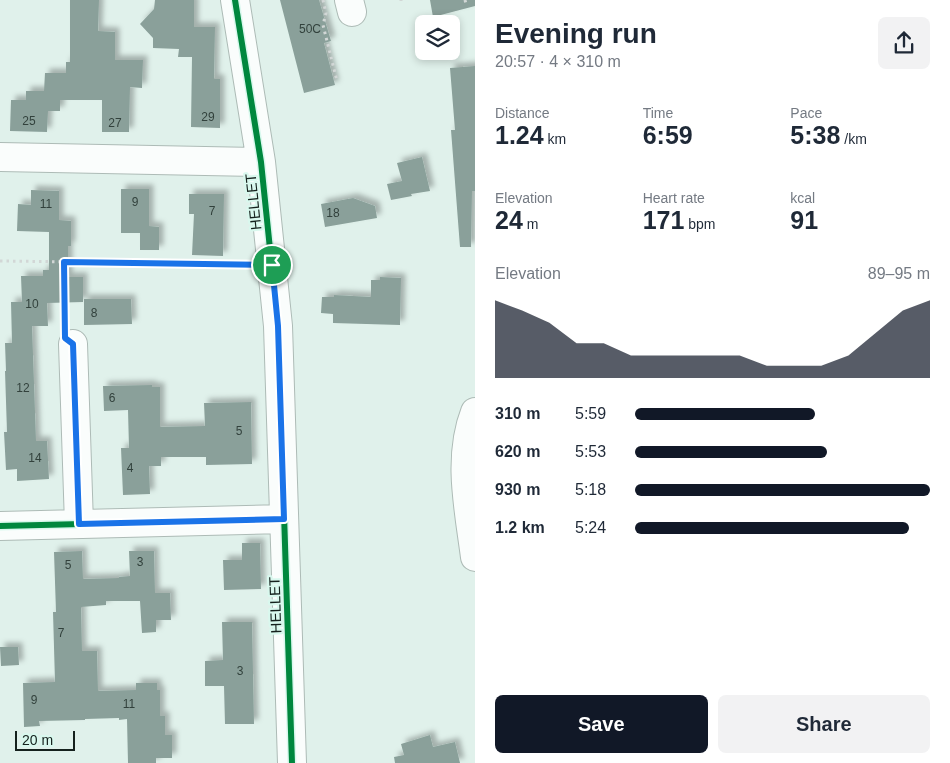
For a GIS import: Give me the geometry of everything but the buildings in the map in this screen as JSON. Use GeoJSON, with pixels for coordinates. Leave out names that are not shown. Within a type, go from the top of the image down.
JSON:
{"type":"FeatureCollection","features":[{"type":"Feature","properties":{"kind":"street","name":"HELLET"},"geometry":{"type":"LineString","coordinates":[[235,0],[261,162],[278,326],[292,763]]}},
{"type":"Feature","properties":{"kind":"street","name":"HELLET"},"geometry":{"type":"LineString","coordinates":[[0,157],[261,162]]}},
{"type":"Feature","properties":{"kind":"street"},"geometry":{"type":"LineString","coordinates":[[73,344],[79,524]]}},
{"type":"Feature","properties":{"kind":"street"},"geometry":{"type":"LineString","coordinates":[[475,412],[470,426],[466,456],[466,494],[475,558]]}},
{"type":"Feature","properties":{"kind":"street"},"geometry":{"type":"LineString","coordinates":[[0,526],[284,519]]}},
{"type":"Feature","properties":{"kind":"path"},"geometry":{"type":"LineString","coordinates":[[323,0],[326,13],[323,25],[337,81]]}},
{"type":"Feature","properties":{"kind":"path"},"geometry":{"type":"LineString","coordinates":[[0,261],[272,265]]}},
{"type":"Feature","properties":{"kind":"path"},"geometry":{"type":"LineString","coordinates":[[64,262],[65,338],[73,344]]}},
{"type":"Feature","properties":{"kind":"cycle path"},"geometry":{"type":"LineString","coordinates":[[235,0],[261,162],[278,326],[292,763]]}},
{"type":"Feature","properties":{"kind":"cycle path"},"geometry":{"type":"LineString","coordinates":[[0,526],[284,519]]}},
{"type":"Feature","properties":{"kind":"route"},"geometry":{"type":"LineString","coordinates":[[64,262],[272,265],[278,326],[284,519],[79,524],[73,344],[65,338],[64,262]]}}]}
